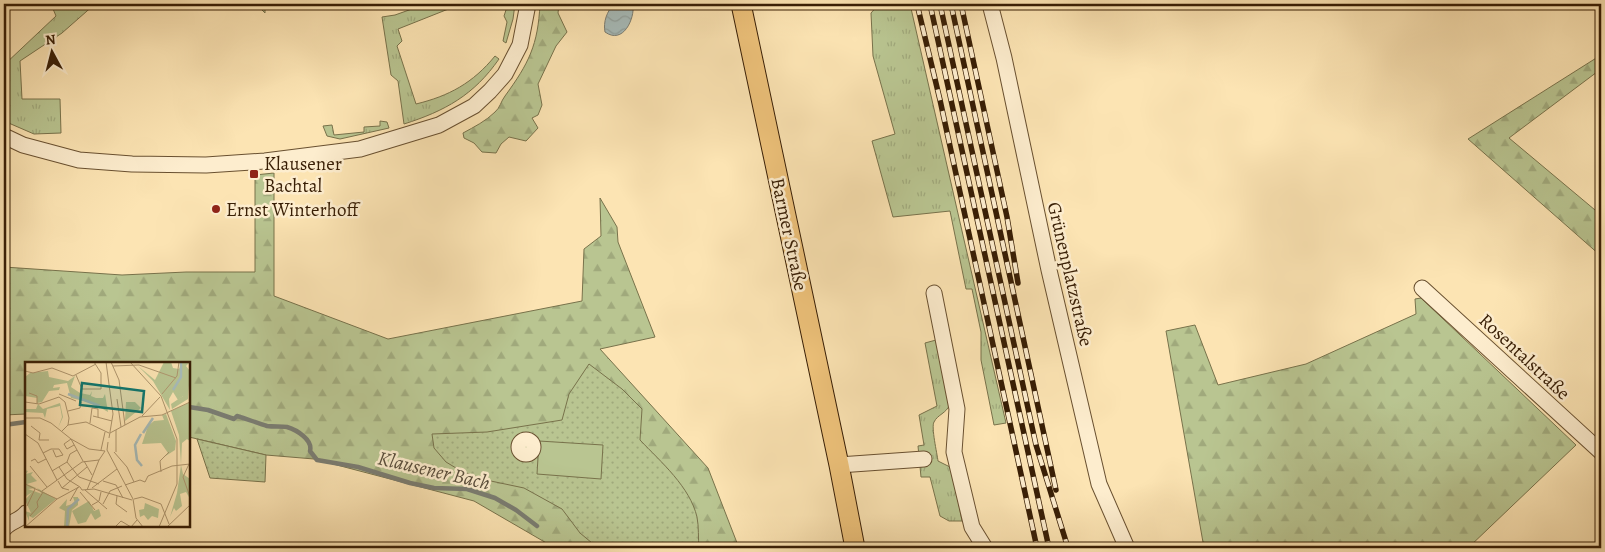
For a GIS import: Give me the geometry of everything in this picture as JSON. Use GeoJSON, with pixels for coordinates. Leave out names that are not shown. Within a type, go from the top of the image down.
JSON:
{"type":"FeatureCollection","features":[{"type":"Feature","properties":{"kind":"main road","name":"Barmer Straße"},"geometry":{"type":"LineString","coordinates":[[741,4],[855,548]]}},
{"type":"Feature","properties":{"kind":"street"},"geometry":{"type":"LineString","coordinates":[[4,136],[23,145],[79,160],[132,164],[215,165],[265,161],[360,149],[439,125],[474,106],[505,74],[520,45],[528,4]]}},
{"type":"Feature","properties":{"kind":"street","name":"Grünenplatzstraße"},"geometry":{"type":"LineString","coordinates":[[990,4],[1004,58],[1049,270],[1099,484],[1127,548]]}},
{"type":"Feature","properties":{"kind":"street","name":"Rosentalstraße"},"geometry":{"type":"LineString","coordinates":[[1422,288],[1601,452]]}},
{"type":"Feature","properties":{"kind":"street"},"geometry":{"type":"LineString","coordinates":[[934,293],[957,409],[954,452],[972,527],[985,548]]}},
{"type":"Feature","properties":{"kind":"street"},"geometry":{"type":"LineString","coordinates":[[839,465],[924,459]]}},
{"type":"Feature","properties":{"kind":"street"},"geometry":{"type":"LineString","coordinates":[[4,529],[8,523],[25,514]]}},
{"type":"Feature","properties":{"kind":"green space"},"geometry":{"type":"Polygon","coordinates":[[[51,4],[95,4],[62,33],[20,61],[22,99],[60,99],[61,133],[34,134],[4,121],[4,65],[56,16],[51,4]]]}},
{"type":"Feature","properties":{"kind":"green space"},"geometry":{"type":"Polygon","coordinates":[[[162,4],[265,4],[265,13],[257,5],[162,9],[162,4]]]}},
{"type":"Feature","properties":{"kind":"green space"},"geometry":{"type":"Polygon","coordinates":[[[426,4],[461,4],[398,29],[402,41],[397,46],[416,104],[439,97],[460,87],[478,74],[495,56],[499,59],[479,83],[458,100],[433,113],[404,124],[398,81],[391,75],[382,17],[395,15],[426,4]]]}},
{"type":"Feature","properties":{"kind":"green space"},"geometry":{"type":"Polygon","coordinates":[[[504,4],[515,4],[506,43],[503,41],[507,22],[504,16],[506,10],[504,4]]]}},
{"type":"Feature","properties":{"kind":"green space"},"geometry":{"type":"Polygon","coordinates":[[[540,4],[559,4],[558,13],[567,32],[556,46],[538,84],[542,105],[538,115],[532,118],[538,128],[526,141],[509,137],[501,144],[496,153],[482,152],[474,143],[464,138],[463,133],[484,121],[497,110],[526,63],[537,31],[540,4]]]}},
{"type":"Feature","properties":{"kind":"green space"},"geometry":{"type":"Polygon","coordinates":[[[879,4],[910,4],[1006,423],[994,425],[981,360],[981,332],[972,289],[966,289],[950,211],[893,217],[872,141],[895,134],[873,56],[871,13],[879,4]]]}},
{"type":"Feature","properties":{"kind":"green space"},"geometry":{"type":"Polygon","coordinates":[[[1601,55],[1601,69],[1509,138],[1601,215],[1601,256],[1468,139],[1601,55]]]}},
{"type":"Feature","properties":{"kind":"green space"},"geometry":{"type":"Polygon","coordinates":[[[380,121],[387,122],[389,128],[340,139],[327,136],[323,126],[332,125],[334,135],[364,132],[364,127],[380,126],[380,121]]]}},
{"type":"Feature","properties":{"kind":"green space"},"geometry":{"type":"Polygon","coordinates":[[[274,173],[274,296],[388,339],[582,301],[584,249],[601,236],[600,198],[617,227],[618,242],[655,337],[600,349],[708,468],[739,548],[555,548],[474,501],[314,459],[266,455],[190,437],[190,362],[25,362],[25,414],[4,415],[4,267],[122,275],[186,272],[255,272],[255,175],[274,173]]]}},
{"type":"Feature","properties":{"kind":"green space"},"geometry":{"type":"Polygon","coordinates":[[[1421,298],[1576,445],[1468,548],[1204,548],[1166,331],[1195,325],[1218,385],[1306,364],[1416,314],[1415,299],[1421,298]]]}},
{"type":"Feature","properties":{"kind":"green space"},"geometry":{"type":"Polygon","coordinates":[[[936,340],[950,404],[934,422],[934,440],[938,461],[950,467],[953,473],[962,521],[949,521],[940,516],[930,477],[921,477],[918,446],[924,445],[919,415],[937,406],[925,343],[936,340]]]}},
{"type":"Feature","properties":{"kind":"green space"},"geometry":{"type":"Polygon","coordinates":[[[589,364],[622,389],[642,409],[640,440],[674,476],[688,495],[697,517],[699,548],[598,548],[580,533],[562,509],[524,488],[486,480],[461,471],[446,462],[434,448],[432,434],[487,432],[562,420],[569,394],[589,364]]]}},
{"type":"Feature","properties":{"kind":"green space"},"geometry":{"type":"Polygon","coordinates":[[[197,439],[266,455],[265,482],[210,478],[197,439]]]}},
{"type":"Feature","properties":{"kind":"green space"},"geometry":{"type":"Polygon","coordinates":[[[539,441],[603,445],[601,479],[537,474],[539,441]]]}},
{"type":"Feature","properties":{"kind":"water"},"geometry":{"type":"Polygon","coordinates":[[[614,4],[633,4],[633,10],[630,23],[622,33],[611,35],[605,32],[605,24],[609,10],[614,4]]]}},
{"type":"Feature","properties":{"kind":"waterway","name":"Klausener Bach"},"geometry":{"type":"LineString","coordinates":[[190,407],[208,410],[234,419],[237,416],[267,426],[291,428],[307,439],[310,451],[317,460],[358,467],[410,483],[434,488],[467,489],[495,498],[516,510],[537,526]]}},
{"type":"Feature","properties":{"kind":"waterway","name":"Klausener Bach"},"geometry":{"type":"LineString","coordinates":[[4,425],[25,422]]}},
{"type":"Feature","properties":{"kind":"railway"},"geometry":{"type":"LineString","coordinates":[[917,4],[940,100],[1037,548]]}},
{"type":"Feature","properties":{"kind":"railway"},"geometry":{"type":"LineString","coordinates":[[930,4],[1049,548]]}},
{"type":"Feature","properties":{"kind":"railway"},"geometry":{"type":"LineString","coordinates":[[940,4],[1036,445],[1068,548]]}},
{"type":"Feature","properties":{"kind":"railway"},"geometry":{"type":"LineString","coordinates":[[951,4],[1056,490]]}},
{"type":"Feature","properties":{"kind":"railway"},"geometry":{"type":"LineString","coordinates":[[961,4],[1007,217],[1018,283]]}},
{"type":"Feature","properties":{"kind":"place","name":"Klausener Bachtal"},"geometry":{"type":"Point","coordinates":[254,174]}},
{"type":"Feature","properties":{"kind":"place","name":"Ernst Winterhoff"},"geometry":{"type":"Point","coordinates":[216,209]}}]}
